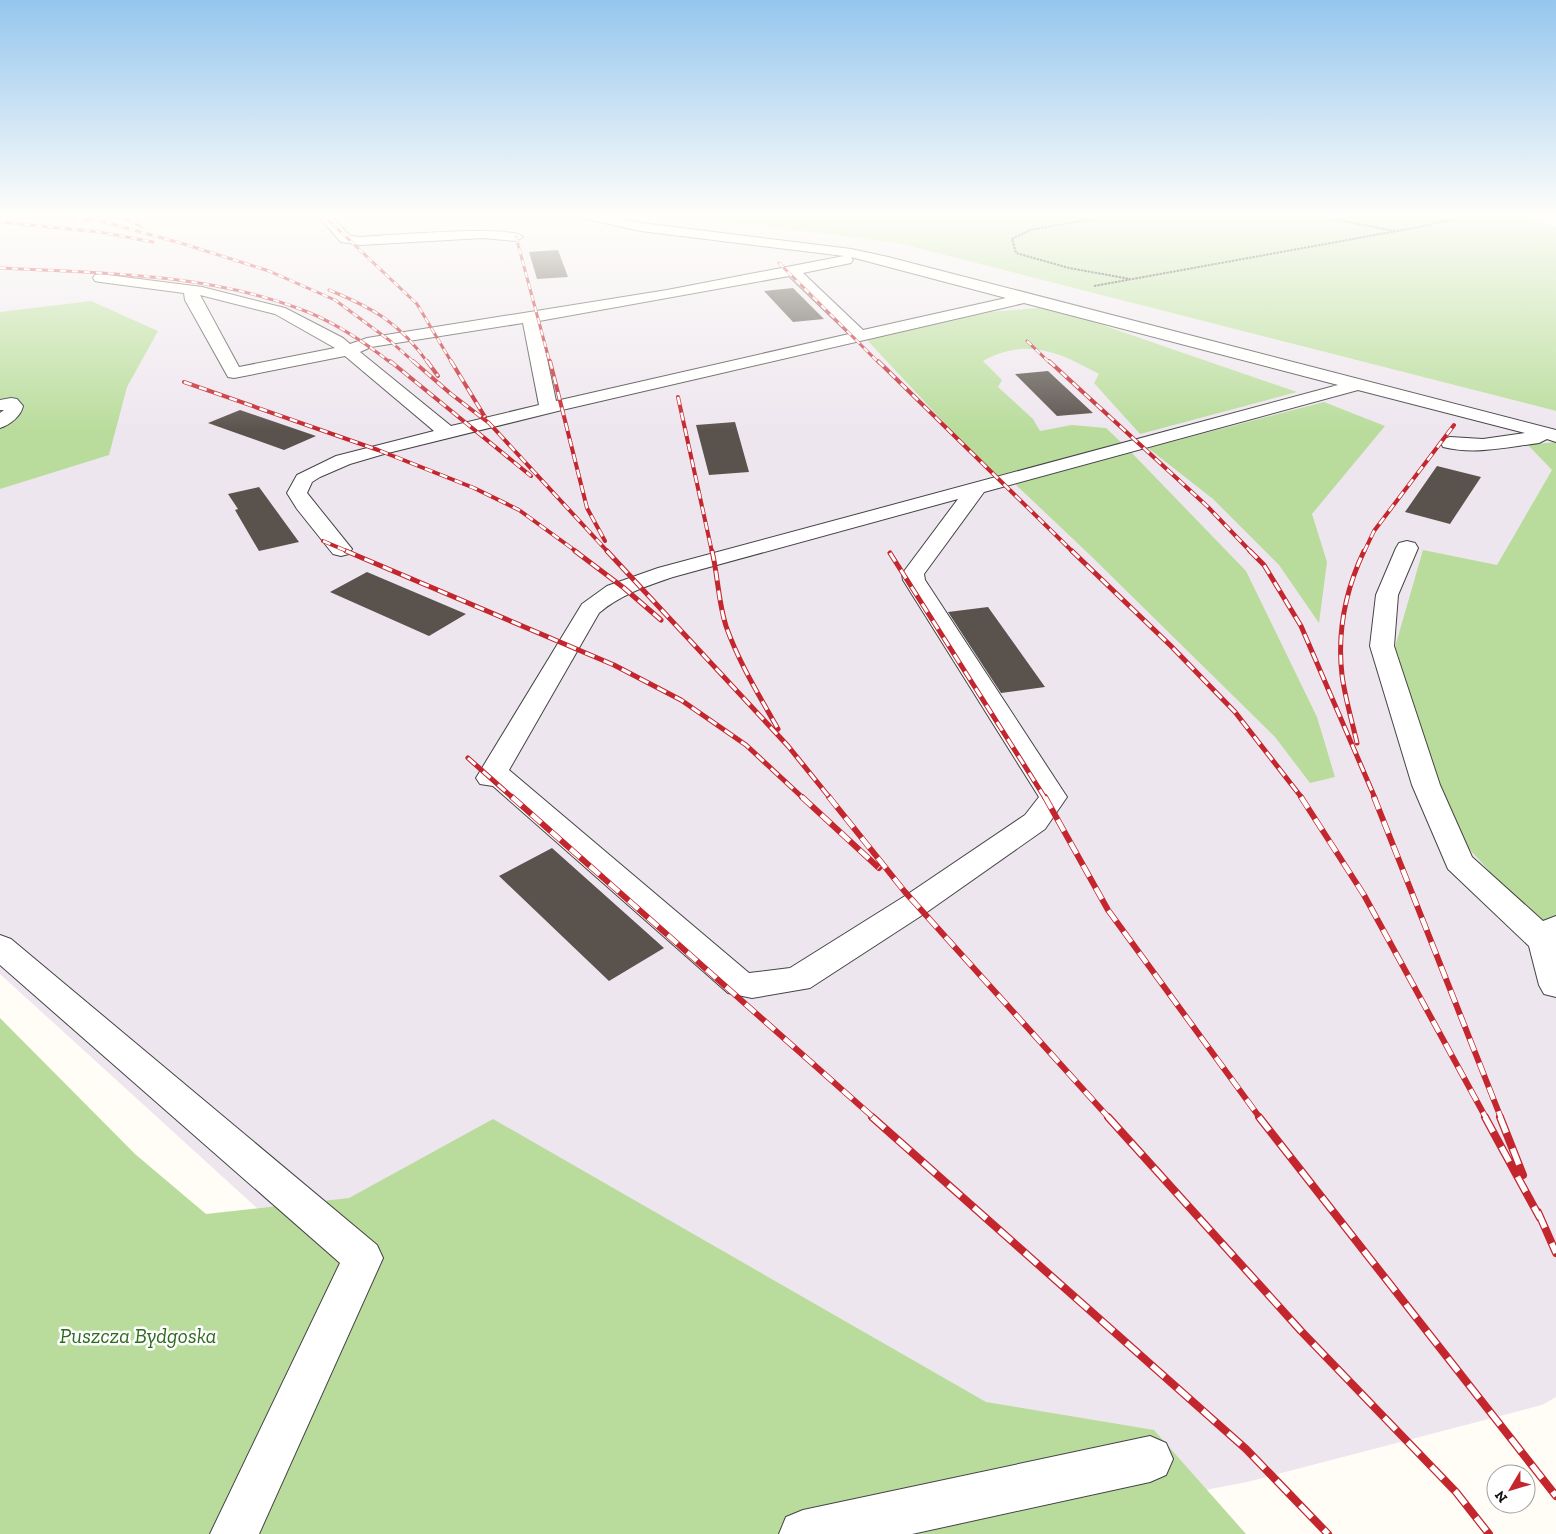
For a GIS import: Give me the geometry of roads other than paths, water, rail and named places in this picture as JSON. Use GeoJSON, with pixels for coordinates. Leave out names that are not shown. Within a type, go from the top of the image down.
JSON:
{"type":"FeatureCollection","features":[{"type":"Feature","properties":{"kind":"lane"},"geometry":{"type":"LineString","coordinates":[[173,288],[202,291],[280,311],[337,341],[448,433]]}},
{"type":"Feature","properties":{"kind":"lane"},"geometry":{"type":"LineString","coordinates":[[191,290],[193,300],[234,373],[350,350],[367,343],[698,288]]}},
{"type":"Feature","properties":{"kind":"lane"},"geometry":{"type":"LineString","coordinates":[[809,288],[860,336]]}},
{"type":"Feature","properties":{"kind":"lane"},"geometry":{"type":"LineString","coordinates":[[985,288],[1360,384],[1553,436]]}},
{"type":"Feature","properties":{"kind":"lane"},"geometry":{"type":"LineString","coordinates":[[341,548],[299,499],[297,493],[304,479],[312,473],[343,460],[548,408],[1024,298]]}},
{"type":"Feature","properties":{"kind":"lane"},"geometry":{"type":"LineString","coordinates":[[530,317],[548,408]]}},
{"type":"Feature","properties":{"kind":"lane"},"geometry":{"type":"LineString","coordinates":[[976,489],[913,574],[914,580],[1053,798],[1035,822],[916,904],[798,979],[752,986],[740,984],[492,775],[590,609],[602,598],[635,583],[714,559],[1360,384]]}},
{"type":"Feature","properties":{"kind":"lane"},"geometry":{"type":"LineString","coordinates":[[0,405],[11,403],[14,406],[13,411],[0,422]]}},
{"type":"Feature","properties":{"kind":"lane"},"geometry":{"type":"LineString","coordinates":[[1450,443],[1483,445],[1553,436]]}},
{"type":"Feature","properties":{"kind":"lane"},"geometry":{"type":"LineString","coordinates":[[1407,548],[1387,595],[1382,646],[1426,785],[1459,862],[1550,934],[1556,985]]}},
{"type":"Feature","properties":{"kind":"lane"},"geometry":{"type":"LineString","coordinates":[[0,947],[363,1258],[234,1534]]}},
{"type":"Feature","properties":{"kind":"lane"},"geometry":{"type":"LineString","coordinates":[[803,1534],[1150,1459]]}},
{"type":"Feature","properties":{"kind":"railway"},"geometry":{"type":"LineString","coordinates":[[224,288],[264,297],[324,319],[370,347],[391,363]]}},
{"type":"Feature","properties":{"kind":"railway"},"geometry":{"type":"LineString","coordinates":[[307,288],[335,300],[389,340],[415,363]]}},
{"type":"Feature","properties":{"kind":"railway"},"geometry":{"type":"LineString","coordinates":[[400,288],[417,304],[452,363]]}},
{"type":"Feature","properties":{"kind":"railway"},"geometry":{"type":"LineString","coordinates":[[530,288],[550,363]]}},
{"type":"Feature","properties":{"kind":"railway"},"geometry":{"type":"LineString","coordinates":[[804,288],[879,363]]}},
{"type":"Feature","properties":{"kind":"railway"},"geometry":{"type":"LineString","coordinates":[[329,290],[359,303],[384,318],[407,337],[428,363]]}},
{"type":"Feature","properties":{"kind":"railway"},"geometry":{"type":"LineString","coordinates":[[1027,341],[1050,363]]}},
{"type":"Feature","properties":{"kind":"railway"},"geometry":{"type":"LineString","coordinates":[[390,361],[531,476]]}},
{"type":"Feature","properties":{"kind":"railway"},"geometry":{"type":"LineString","coordinates":[[413,361],[451,394],[489,423],[608,552]]}},
{"type":"Feature","properties":{"kind":"railway"},"geometry":{"type":"LineString","coordinates":[[427,361],[438,376]]}},
{"type":"Feature","properties":{"kind":"railway"},"geometry":{"type":"LineString","coordinates":[[451,361],[485,417]]}},
{"type":"Feature","properties":{"kind":"railway"},"geometry":{"type":"LineString","coordinates":[[550,361],[587,508],[605,541]]}},
{"type":"Feature","properties":{"kind":"railway"},"geometry":{"type":"LineString","coordinates":[[878,361],[1073,552]]}},
{"type":"Feature","properties":{"kind":"railway"},"geometry":{"type":"LineString","coordinates":[[1049,361],[1208,507],[1251,552]]}},
{"type":"Feature","properties":{"kind":"railway"},"geometry":{"type":"LineString","coordinates":[[184,382],[378,450],[474,488],[519,510],[577,552]]}},
{"type":"Feature","properties":{"kind":"railway"},"geometry":{"type":"LineString","coordinates":[[678,397],[712,552]]}},
{"type":"Feature","properties":{"kind":"railway"},"geometry":{"type":"LineString","coordinates":[[1364,552],[1374,531],[1454,425]]}},
{"type":"Feature","properties":{"kind":"railway"},"geometry":{"type":"LineString","coordinates":[[323,541],[349,552]]}},
{"type":"Feature","properties":{"kind":"railway"},"geometry":{"type":"LineString","coordinates":[[346,551],[614,665],[681,700],[746,745],[803,798]]}},
{"type":"Feature","properties":{"kind":"railway"},"geometry":{"type":"LineString","coordinates":[[575,551],[624,588],[661,620]]}},
{"type":"Feature","properties":{"kind":"railway"},"geometry":{"type":"LineString","coordinates":[[607,551],[788,746],[830,798]]}},
{"type":"Feature","properties":{"kind":"railway"},"geometry":{"type":"LineString","coordinates":[[712,551],[721,607],[731,640],[743,666],[778,729]]}},
{"type":"Feature","properties":{"kind":"railway"},"geometry":{"type":"LineString","coordinates":[[1072,551],[1171,646],[1235,712],[1302,798]]}},
{"type":"Feature","properties":{"kind":"railway"},"geometry":{"type":"LineString","coordinates":[[1357,743],[1343,684],[1341,643],[1344,611],[1352,580],[1364,551]]}},
{"type":"Feature","properties":{"kind":"railway"},"geometry":{"type":"LineString","coordinates":[[1251,552],[1264,565],[1301,626],[1375,798]]}},
{"type":"Feature","properties":{"kind":"railway"},"geometry":{"type":"LineString","coordinates":[[890,553],[1045,798]]}},
{"type":"Feature","properties":{"kind":"railway"},"geometry":{"type":"LineString","coordinates":[[468,758],[513,798]]}},
{"type":"Feature","properties":{"kind":"railway"},"geometry":{"type":"LineString","coordinates":[[512,797],[874,1118]]}},
{"type":"Feature","properties":{"kind":"railway"},"geometry":{"type":"LineString","coordinates":[[802,797],[879,868]]}},
{"type":"Feature","properties":{"kind":"railway"},"geometry":{"type":"LineString","coordinates":[[829,797],[905,892],[1109,1118]]}},
{"type":"Feature","properties":{"kind":"railway"},"geometry":{"type":"LineString","coordinates":[[1045,797],[1108,910],[1260,1118]]}},
{"type":"Feature","properties":{"kind":"railway"},"geometry":{"type":"LineString","coordinates":[[1301,797],[1364,895],[1486,1118]]}},
{"type":"Feature","properties":{"kind":"railway"},"geometry":{"type":"LineString","coordinates":[[1374,797],[1501,1118]]}},
{"type":"Feature","properties":{"kind":"railway"},"geometry":{"type":"LineString","coordinates":[[872,1117],[1246,1449],[1328,1534]]}},
{"type":"Feature","properties":{"kind":"railway"},"geometry":{"type":"LineString","coordinates":[[1108,1117],[1301,1331],[1456,1492],[1489,1534]]}},
{"type":"Feature","properties":{"kind":"railway"},"geometry":{"type":"LineString","coordinates":[[1259,1117],[1556,1496]]}},
{"type":"Feature","properties":{"kind":"railway"},"geometry":{"type":"LineString","coordinates":[[1485,1117],[1540,1218]]}},
{"type":"Feature","properties":{"kind":"railway"},"geometry":{"type":"LineString","coordinates":[[1500,1117],[1523,1175]]}},
{"type":"Feature","properties":{"kind":"railway"},"geometry":{"type":"LineString","coordinates":[[1538,1212],[1556,1253]]}},
{"type":"Feature","properties":{"kind":"park label","name":"Puszcza Bydgoska"},"geometry":{"type":"Point","coordinates":[138,1336]}}]}
